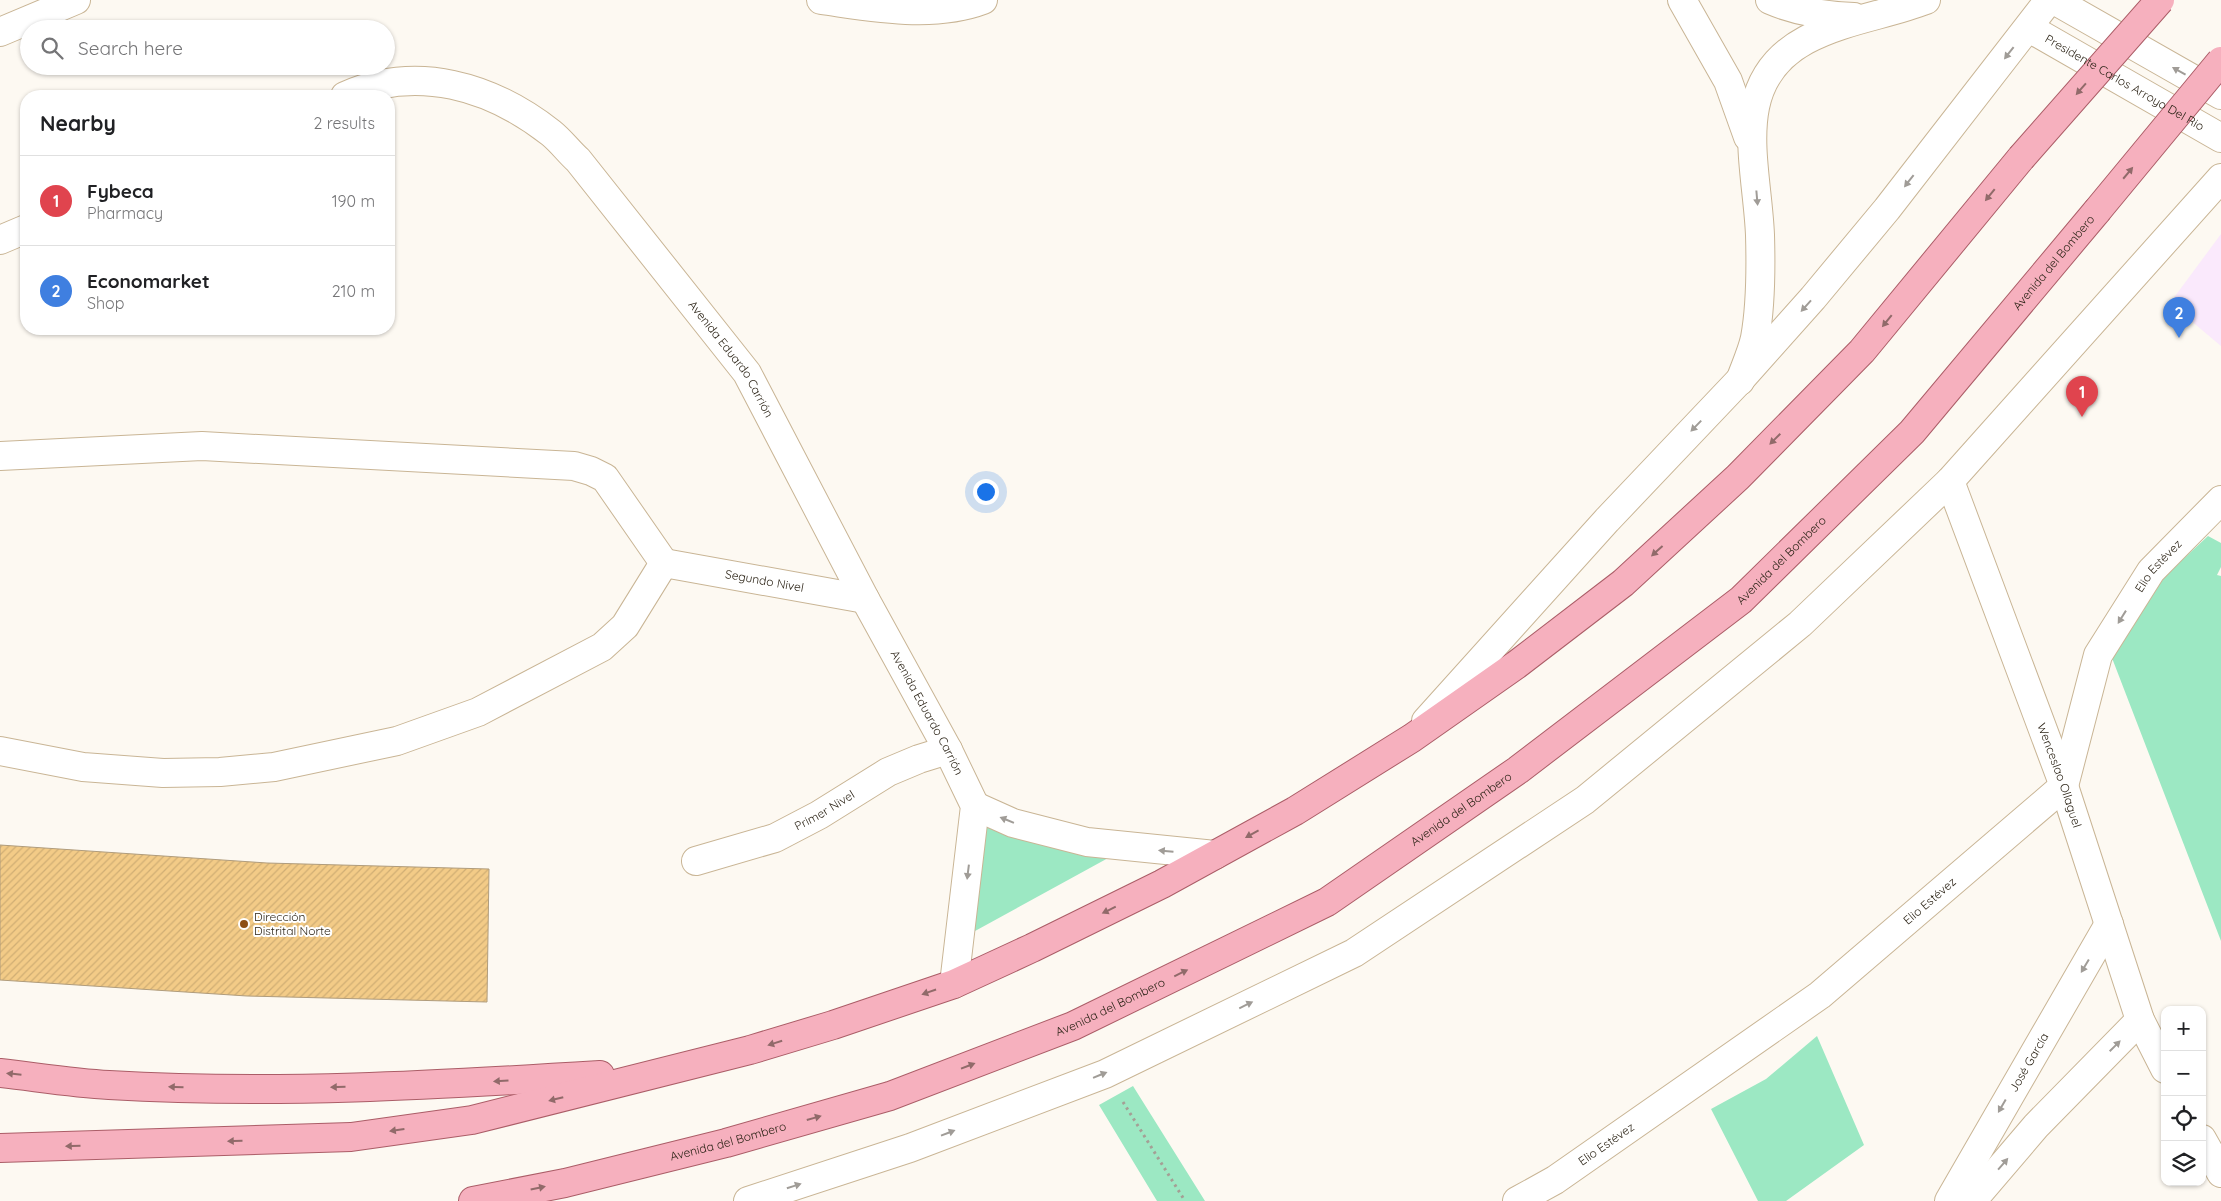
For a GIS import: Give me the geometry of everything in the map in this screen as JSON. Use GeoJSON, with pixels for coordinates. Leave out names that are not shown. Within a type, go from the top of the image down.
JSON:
{"type":"FeatureCollection","features":[{"type":"Feature","properties":{"kind":"main road"},"geometry":{"type":"LineString","coordinates":[[0,1148],[351,1137],[472,1120],[672,1070],[833,1025],[954,984],[1032,948],[1215,855],[1295,811],[1412,738],[1516,666],[1623,583],[1738,477],[1862,352],[2021,158],[2160,0]]}},
{"type":"Feature","properties":{"kind":"main road","name":"Avenida del Bombero"},"geometry":{"type":"LineString","coordinates":[[473,1201],[565,1183],[716,1145],[890,1096],[1073,1026],[1327,902],[1518,770],[1741,600],[1912,432],[2221,60]]}},
{"type":"Feature","properties":{"kind":"main road"},"geometry":{"type":"LineString","coordinates":[[0,1072],[108,1085],[226,1089],[438,1085],[672,1070]]}},
{"type":"Feature","properties":{"kind":"street"},"geometry":{"type":"LineString","coordinates":[[28,20],[76,0]]}},
{"type":"Feature","properties":{"kind":"street"},"geometry":{"type":"LineString","coordinates":[[821,0],[930,10],[957,8],[983,0]]}},
{"type":"Feature","properties":{"kind":"street"},"geometry":{"type":"LineString","coordinates":[[1682,0],[1728,81],[1752,150]]}},
{"type":"Feature","properties":{"kind":"street"},"geometry":{"type":"LineString","coordinates":[[1770,0],[1790,8],[1818,15],[1873,17]]}},
{"type":"Feature","properties":{"kind":"street"},"geometry":{"type":"LineString","coordinates":[[1739,382],[1754,339],[1759,304],[1760,235],[1752,150],[1753,115],[1757,95],[1767,74],[1786,53],[1807,39],[1926,0]]}},
{"type":"Feature","properties":{"kind":"street"},"geometry":{"type":"LineString","coordinates":[[1412,738],[1606,520],[1739,382],[1814,298],[2029,28],[2049,0]]}},
{"type":"Feature","properties":{"kind":"street"},"geometry":{"type":"LineString","coordinates":[[2054,0],[2221,94]]}},
{"type":"Feature","properties":{"kind":"street"},"geometry":{"type":"LineString","coordinates":[[0,32],[20,24]]}},
{"type":"Feature","properties":{"kind":"street","name":"Presidente Carlos Arroyo Del Rio"},"geometry":{"type":"LineString","coordinates":[[2029,28],[2221,138]]}},
{"type":"Feature","properties":{"kind":"street","name":"Avenida Eduardo Carrión"},"geometry":{"type":"LineString","coordinates":[[359,90],[390,82],[412,80],[447,83],[487,96],[552,134],[578,160],[747,373],[865,599],[948,750],[975,806]]}},
{"type":"Feature","properties":{"kind":"street"},"geometry":{"type":"LineString","coordinates":[[748,1201],[910,1148],[1105,1074],[1354,953],[1585,800],[1800,624],[1950,482],[2221,178]]}},
{"type":"Feature","properties":{"kind":"street"},"geometry":{"type":"LineString","coordinates":[[0,240],[20,232]]}},
{"type":"Feature","properties":{"kind":"street"},"geometry":{"type":"LineString","coordinates":[[0,456],[202,446],[574,466],[592,470],[605,478],[664,563],[625,626],[602,647],[478,712],[397,741],[274,767],[210,772],[163,773],[83,767],[0,751]]}},
{"type":"Feature","properties":{"kind":"street","name":"Wenceslao Ollaguel"},"geometry":{"type":"LineString","coordinates":[[1950,482],[2064,786],[2140,1020],[2161,1061]]}},
{"type":"Feature","properties":{"kind":"street","name":"Elio Estévez"},"geometry":{"type":"LineString","coordinates":[[1517,1201],[1555,1180],[1820,995],[2064,786],[2098,655],[2151,572],[2221,500]]}},
{"type":"Feature","properties":{"kind":"street","name":"Segundo Nivel"},"geometry":{"type":"LineString","coordinates":[[664,563],[865,599]]}},
{"type":"Feature","properties":{"kind":"street","name":"Primer Nivel"},"geometry":{"type":"LineString","coordinates":[[696,861],[775,838],[819,815],[888,772],[919,759],[948,750]]}},
{"type":"Feature","properties":{"kind":"street"},"geometry":{"type":"LineString","coordinates":[[954,984],[975,806],[1013,823],[1087,842],[1215,855]]}},
{"type":"Feature","properties":{"kind":"street","name":"José García"},"geometry":{"type":"LineString","coordinates":[[1949,1201],[2109,924]]}},
{"type":"Feature","properties":{"kind":"street"},"geometry":{"type":"LineString","coordinates":[[1972,1201],[2036,1126],[2140,1020]]}},
{"type":"Feature","properties":{"kind":"street"},"geometry":{"type":"LineString","coordinates":[[2203,1141],[2221,1173]]}},
{"type":"Feature","properties":{"kind":"path"},"geometry":{"type":"LineString","coordinates":[[1105,1074],[1185,1201]]}},
{"type":"Feature","properties":{"kind":"shaded area"},"geometry":{"type":"Polygon","coordinates":[[[2221,234],[2221,346],[2170,303],[2221,234]]]}},
{"type":"Feature","properties":{"kind":"green space"},"geometry":{"type":"Polygon","coordinates":[[[2208,536],[2221,543],[2221,567],[2217,575],[2221,576],[2221,941],[2112,658],[2165,576],[2208,536]]]}},
{"type":"Feature","properties":{"kind":"green space"},"geometry":{"type":"Polygon","coordinates":[[[985,799],[1078,831],[1141,840],[944,948],[985,799]]]}},
{"type":"Feature","properties":{"kind":"green space"},"geometry":{"type":"Polygon","coordinates":[[[1817,1036],[1864,1145],[1786,1201],[1758,1201],[1711,1109],[1766,1079],[1817,1036]]]}},
{"type":"Feature","properties":{"kind":"green space"},"geometry":{"type":"Polygon","coordinates":[[[1133,1086],[1205,1201],[1157,1201],[1099,1105],[1133,1086]]]}},
{"type":"Feature","properties":{"kind":"building","name":"Dirección Distrital Norte"},"geometry":{"type":"Polygon","coordinates":[[[0,845],[267,863],[489,869],[487,1002],[247,996],[0,980],[0,845]]]}},
{"type":"Feature","properties":{"kind":"place","name":"Economarket"},"geometry":{"type":"Point","coordinates":[2179,338]}},
{"type":"Feature","properties":{"kind":"place","name":"Fybeca"},"geometry":{"type":"Point","coordinates":[2082,417]}},
{"type":"Feature","properties":{"kind":"place","name":"Dirección Distrital Norte"},"geometry":{"type":"Point","coordinates":[244,924]}}]}
